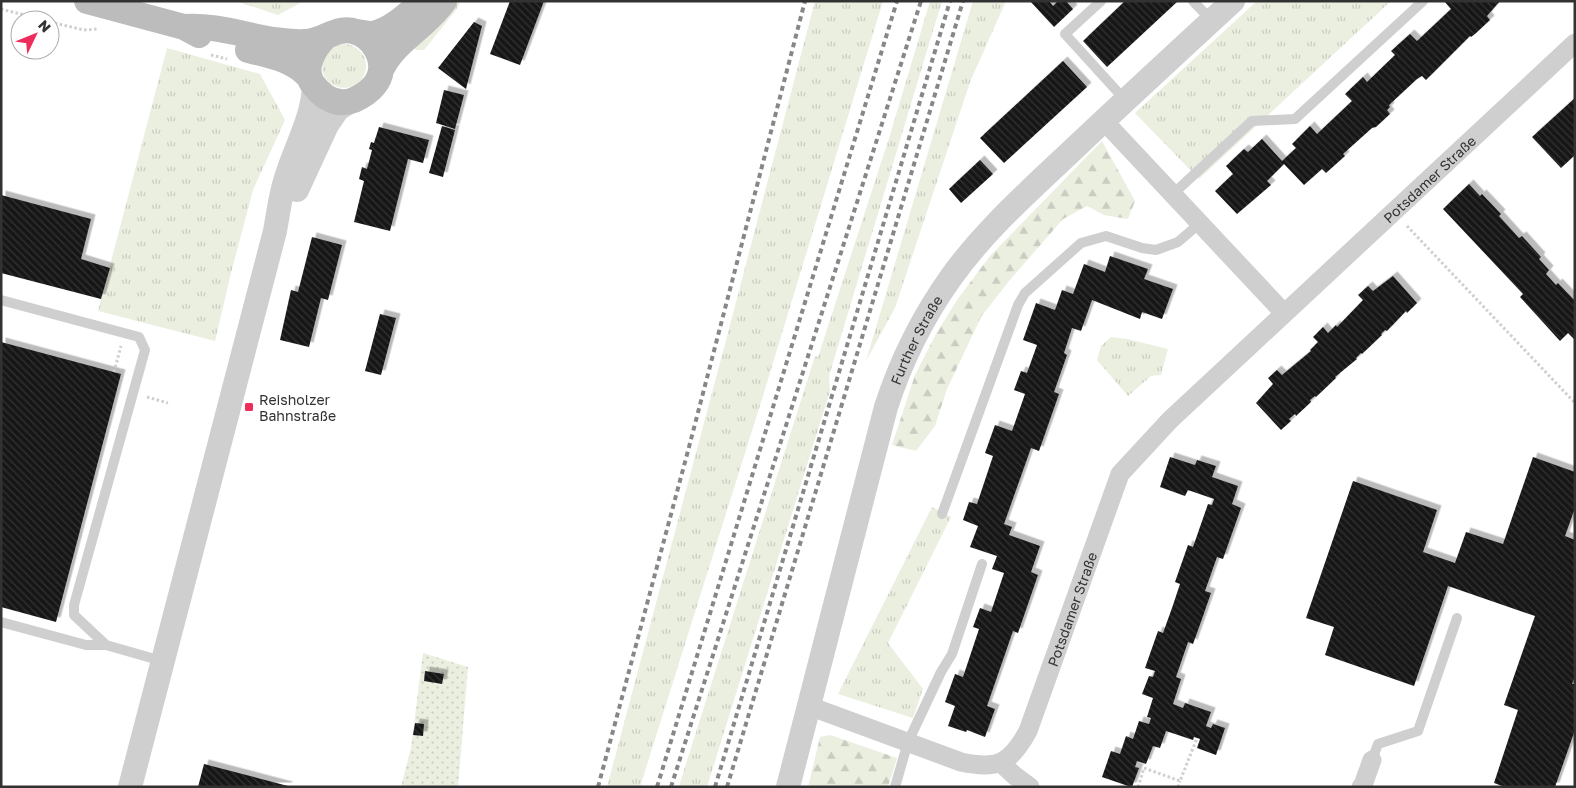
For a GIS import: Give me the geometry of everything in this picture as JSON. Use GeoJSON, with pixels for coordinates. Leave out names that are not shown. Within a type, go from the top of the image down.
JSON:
{"type":"FeatureCollection","features":[{"type":"Feature","properties":{"kind":"main road"},"geometry":{"type":"LineString","coordinates":[[87,1],[184,27],[201,36],[293,64],[302,69],[319,91],[332,101],[340,102],[351,101],[369,92],[376,83],[386,59],[438,10],[444,1]]}},
{"type":"Feature","properties":{"kind":"main road"},"geometry":{"type":"LineString","coordinates":[[184,27],[200,26],[306,42],[338,31],[350,30],[372,34],[389,27],[423,1]]}},
{"type":"Feature","properties":{"kind":"main road"},"geometry":{"type":"LineString","coordinates":[[357,32],[368,38],[376,48],[382,68]]}},
{"type":"Feature","properties":{"kind":"main road"},"geometry":{"type":"LineString","coordinates":[[312,81],[311,55],[326,36]]}},
{"type":"Feature","properties":{"kind":"street","name":"Further Straße"},"geometry":{"type":"LineString","coordinates":[[788,787],[893,385],[938,296],[984,237],[1015,205],[1233,1]]}},
{"type":"Feature","properties":{"kind":"street","name":"Potsdamer Straße"},"geometry":{"type":"LineString","coordinates":[[1001,763],[1013,754],[1028,731],[1120,474],[1170,420],[1575,44]]}},
{"type":"Feature","properties":{"kind":"street"},"geometry":{"type":"LineString","coordinates":[[130,787],[275,231],[285,181],[298,149],[313,97],[312,81]]}},
{"type":"Feature","properties":{"kind":"street"},"geometry":{"type":"LineString","coordinates":[[275,231],[293,199],[327,125],[338,109],[351,101]]}},
{"type":"Feature","properties":{"kind":"street"},"geometry":{"type":"LineString","coordinates":[[1104,120],[1284,313]]}},
{"type":"Feature","properties":{"kind":"street"},"geometry":{"type":"LineString","coordinates":[[809,706],[961,762],[976,766],[1001,763],[1030,787]]}},
{"type":"Feature","properties":{"kind":"street"},"geometry":{"type":"LineString","coordinates":[[1361,787],[1372,760]]}},
{"type":"Feature","properties":{"kind":"lane"},"geometry":{"type":"LineString","coordinates":[[1101,1],[1066,34],[1126,100]]}},
{"type":"Feature","properties":{"kind":"lane"},"geometry":{"type":"LineString","coordinates":[[1193,1],[1212,21]]}},
{"type":"Feature","properties":{"kind":"lane"},"geometry":{"type":"LineString","coordinates":[[1172,194],[1252,121],[1295,119],[1423,1]]}},
{"type":"Feature","properties":{"kind":"lane"},"geometry":{"type":"LineString","coordinates":[[942,514],[1018,305],[1025,292],[1081,243],[1106,236],[1142,248],[1156,250],[1178,242],[1200,223]]}},
{"type":"Feature","properties":{"kind":"lane"},"geometry":{"type":"LineString","coordinates":[[1,300],[139,338],[145,350],[74,604],[74,615],[106,645]]}},
{"type":"Feature","properties":{"kind":"lane"},"geometry":{"type":"LineString","coordinates":[[895,787],[908,742],[940,672],[952,654],[982,564]]}},
{"type":"Feature","properties":{"kind":"lane"},"geometry":{"type":"LineString","coordinates":[[1372,760],[1378,744],[1418,731],[1457,618]]}},
{"type":"Feature","properties":{"kind":"lane"},"geometry":{"type":"LineString","coordinates":[[1,622],[86,645],[106,645],[162,661]]}},
{"type":"Feature","properties":{"kind":"path"},"geometry":{"type":"LineString","coordinates":[[1394,212],[1575,404]]}},
{"type":"Feature","properties":{"kind":"path"},"geometry":{"type":"LineString","coordinates":[[114,372],[124,333]]}},
{"type":"Feature","properties":{"kind":"path"},"geometry":{"type":"LineString","coordinates":[[1178,787],[1197,738]]}},
{"type":"Feature","properties":{"kind":"path"},"geometry":{"type":"LineString","coordinates":[[1138,787],[1144,768],[1180,781]]}},
{"type":"Feature","properties":{"kind":"green space"},"geometry":{"type":"Polygon","coordinates":[[[236,1],[304,1],[278,15],[236,1]]]}},
{"type":"Feature","properties":{"kind":"green space"},"geometry":{"type":"Polygon","coordinates":[[[815,1],[883,1],[762,399],[640,787],[607,787],[725,344],[815,1]]]}},
{"type":"Feature","properties":{"kind":"green space"},"geometry":{"type":"Polygon","coordinates":[[[930,1],[942,1],[829,376],[830,391],[707,787],[679,786],[815,356],[818,357],[890,135],[930,1]]]}},
{"type":"Feature","properties":{"kind":"green space"},"geometry":{"type":"Polygon","coordinates":[[[973,1],[1006,1],[970,82],[895,308],[866,361],[973,1]]]}},
{"type":"Feature","properties":{"kind":"green space"},"geometry":{"type":"Polygon","coordinates":[[[1257,1],[1391,1],[1199,179],[1135,113],[1257,1]]]}},
{"type":"Feature","properties":{"kind":"green space"},"geometry":{"type":"Polygon","coordinates":[[[455,2],[460,3],[456,10],[424,50],[416,50],[410,43],[455,2]]]}},
{"type":"Feature","properties":{"kind":"green space"},"geometry":{"type":"Polygon","coordinates":[[[344,44],[356,48],[362,54],[366,66],[362,78],[356,84],[344,88],[332,84],[326,78],[322,66],[326,54],[332,48],[344,44]]]}},
{"type":"Feature","properties":{"kind":"green space"},"geometry":{"type":"Polygon","coordinates":[[[167,48],[260,74],[285,120],[253,190],[215,341],[98,311],[167,48]]]}},
{"type":"Feature","properties":{"kind":"green space"},"geometry":{"type":"Polygon","coordinates":[[[1102,141],[1135,201],[1128,219],[1104,215],[1087,206],[1063,219],[1009,281],[981,317],[947,389],[935,426],[916,451],[892,445],[915,375],[936,334],[957,300],[990,256],[1102,141]]]}},
{"type":"Feature","properties":{"kind":"green space"},"geometry":{"type":"Polygon","coordinates":[[[1111,337],[1168,349],[1161,375],[1151,376],[1128,396],[1097,360],[1101,346],[1111,337]]]}},
{"type":"Feature","properties":{"kind":"green space"},"geometry":{"type":"Polygon","coordinates":[[[932,507],[951,517],[888,643],[923,689],[913,718],[838,694],[932,507]]]}},
{"type":"Feature","properties":{"kind":"green space"},"geometry":{"type":"Polygon","coordinates":[[[423,653],[468,667],[458,787],[401,787],[411,748],[423,653]]]}},
{"type":"Feature","properties":{"kind":"green space"},"geometry":{"type":"Polygon","coordinates":[[[830,735],[897,758],[888,787],[808,787],[820,737],[830,735]]]}},
{"type":"Feature","properties":{"kind":"building"},"geometry":{"type":"Polygon","coordinates":[[[510,1],[544,1],[520,65],[490,54],[510,1]]]}},
{"type":"Feature","properties":{"kind":"building"},"geometry":{"type":"Polygon","coordinates":[[[1030,1],[1049,1],[1053,6],[1058,1],[1066,1],[1073,9],[1054,27],[1030,1]]]}},
{"type":"Feature","properties":{"kind":"building"},"geometry":{"type":"Polygon","coordinates":[[[1125,1],[1178,1],[1107,67],[1083,41],[1125,1]]]}},
{"type":"Feature","properties":{"kind":"building"},"geometry":{"type":"Polygon","coordinates":[[[1444,1],[1500,1],[1487,16],[1490,20],[1475,34],[1470,36],[1426,80],[1422,76],[1417,79],[1389,105],[1390,107],[1387,110],[1390,114],[1343,154],[1345,156],[1326,173],[1322,169],[1304,185],[1284,164],[1267,181],[1271,185],[1237,214],[1215,191],[1233,174],[1226,166],[1244,149],[1248,152],[1262,139],[1282,161],[1296,148],[1292,144],[1310,126],[1317,134],[1352,101],[1345,94],[1363,77],[1367,82],[1395,55],[1391,51],[1410,34],[1417,41],[1451,9],[1444,1]]]}},
{"type":"Feature","properties":{"kind":"building"},"geometry":{"type":"Polygon","coordinates":[[[474,22],[482,26],[466,89],[438,68],[474,22]]]}},
{"type":"Feature","properties":{"kind":"building"},"geometry":{"type":"Polygon","coordinates":[[[1063,61],[1087,87],[1004,163],[980,138],[1063,61]]]}},
{"type":"Feature","properties":{"kind":"building"},"geometry":{"type":"Polygon","coordinates":[[[444,90],[464,95],[455,129],[436,123],[444,90]]]}},
{"type":"Feature","properties":{"kind":"building"},"geometry":{"type":"Polygon","coordinates":[[[1575,98],[1575,155],[1561,168],[1532,137],[1575,98]]]}},
{"type":"Feature","properties":{"kind":"building"},"geometry":{"type":"Polygon","coordinates":[[[442,126],[455,130],[443,177],[429,173],[442,126]]]}},
{"type":"Feature","properties":{"kind":"building"},"geometry":{"type":"Polygon","coordinates":[[[379,127],[429,140],[423,163],[408,159],[390,231],[354,222],[364,181],[359,179],[362,167],[367,169],[372,150],[369,149],[371,142],[374,143],[379,127]]]}},
{"type":"Feature","properties":{"kind":"building"},"geometry":{"type":"Polygon","coordinates":[[[980,160],[993,174],[961,203],[949,189],[980,160]]]}},
{"type":"Feature","properties":{"kind":"building"},"geometry":{"type":"Polygon","coordinates":[[[1469,184],[1480,196],[1482,194],[1501,214],[1499,216],[1519,238],[1522,236],[1541,257],[1539,259],[1549,270],[1546,274],[1556,285],[1558,283],[1575,301],[1575,340],[1568,333],[1560,341],[1520,297],[1523,294],[1443,209],[1469,184]]]}},
{"type":"Feature","properties":{"kind":"building"},"geometry":{"type":"Polygon","coordinates":[[[1,195],[91,219],[81,259],[110,268],[101,299],[1,273],[1,195]]]}},
{"type":"Feature","properties":{"kind":"building"},"geometry":{"type":"Polygon","coordinates":[[[312,237],[342,245],[328,300],[321,298],[309,347],[280,340],[291,290],[298,292],[312,237]]]}},
{"type":"Feature","properties":{"kind":"building"},"geometry":{"type":"Polygon","coordinates":[[[1110,256],[1148,269],[1144,279],[1173,289],[1162,319],[1142,312],[1140,319],[1092,300],[1081,331],[1072,328],[1064,353],[1067,355],[1054,392],[1059,394],[1039,451],[1031,448],[1004,524],[1012,527],[1009,535],[1040,546],[1031,572],[1038,575],[1018,633],[1013,631],[987,706],[995,709],[985,737],[967,730],[966,732],[948,726],[955,706],[945,702],[955,674],[963,677],[979,629],[973,627],[980,608],[991,612],[1004,573],[992,569],[997,556],[970,547],[978,526],[963,520],[969,502],[977,504],[993,456],[985,453],[995,425],[1012,431],[1025,394],[1014,390],[1021,371],[1027,373],[1037,345],[1023,340],[1036,303],[1055,310],[1062,290],[1073,294],[1084,264],[1105,272],[1110,256]]]}},
{"type":"Feature","properties":{"kind":"building"},"geometry":{"type":"Polygon","coordinates":[[[1393,276],[1417,303],[1407,313],[1406,311],[1387,331],[1385,330],[1316,397],[1310,400],[1311,402],[1296,416],[1295,414],[1289,419],[1291,421],[1281,430],[1256,403],[1273,384],[1268,378],[1277,370],[1282,375],[1311,351],[1318,342],[1313,337],[1323,327],[1328,333],[1336,325],[1337,327],[1363,300],[1358,295],[1368,286],[1373,291],[1393,276]]]}},
{"type":"Feature","properties":{"kind":"building"},"geometry":{"type":"Polygon","coordinates":[[[380,314],[396,318],[381,375],[365,371],[380,314]]]}},
{"type":"Feature","properties":{"kind":"building"},"geometry":{"type":"Polygon","coordinates":[[[1,342],[121,374],[56,622],[1,607],[1,342]]]}},
{"type":"Feature","properties":{"kind":"building"},"geometry":{"type":"Polygon","coordinates":[[[1170,457],[1195,465],[1197,460],[1216,466],[1212,477],[1238,486],[1232,504],[1241,508],[1223,559],[1217,557],[1205,591],[1211,593],[1193,644],[1188,642],[1176,677],[1181,679],[1173,704],[1183,708],[1185,703],[1211,712],[1206,726],[1211,728],[1213,724],[1225,728],[1216,755],[1197,748],[1200,739],[1194,737],[1193,740],[1166,731],[1160,748],[1153,746],[1146,764],[1137,761],[1135,767],[1139,768],[1131,787],[1102,777],[1111,751],[1120,754],[1126,736],[1133,739],[1139,721],[1149,724],[1151,718],[1147,717],[1153,698],[1142,694],[1149,676],[1153,677],[1155,671],[1145,668],[1158,631],[1163,633],[1172,608],[1180,584],[1175,582],[1188,545],[1193,547],[1208,504],[1212,505],[1214,499],[1188,490],[1185,496],[1160,487],[1170,457]]]}},
{"type":"Feature","properties":{"kind":"building"},"geometry":{"type":"Polygon","coordinates":[[[1533,457],[1575,472],[1575,508],[1565,536],[1575,540],[1575,677],[1572,684],[1575,684],[1575,730],[1555,787],[1505,787],[1494,783],[1518,710],[1504,705],[1535,616],[1448,586],[1414,686],[1325,655],[1334,627],[1306,618],[1353,481],[1437,510],[1423,552],[1455,563],[1466,532],[1503,544],[1533,457]]]}},
{"type":"Feature","properties":{"kind":"building"},"geometry":{"type":"Polygon","coordinates":[[[425,671],[444,674],[442,684],[424,681],[425,671]]]}},
{"type":"Feature","properties":{"kind":"building"},"geometry":{"type":"Polygon","coordinates":[[[415,723],[424,724],[423,736],[413,735],[415,723]]]}},
{"type":"Feature","properties":{"kind":"building"},"geometry":{"type":"Polygon","coordinates":[[[204,764],[288,786],[288,787],[198,787],[204,764]]]}},
{"type":"Feature","properties":{"kind":"railway"},"geometry":{"type":"LineString","coordinates":[[598,787],[805,1]]}},
{"type":"Feature","properties":{"kind":"railway"},"geometry":{"type":"LineString","coordinates":[[657,787],[897,1]]}},
{"type":"Feature","properties":{"kind":"railway"},"geometry":{"type":"LineString","coordinates":[[671,787],[921,1]]}},
{"type":"Feature","properties":{"kind":"railway"},"geometry":{"type":"LineString","coordinates":[[715,787],[950,1]]}},
{"type":"Feature","properties":{"kind":"railway"},"geometry":{"type":"LineString","coordinates":[[727,787],[963,1]]}},
{"type":"Feature","properties":{"kind":"place","name":"Reisholzer Bahnstraße"},"geometry":{"type":"Point","coordinates":[249,407]}}]}
